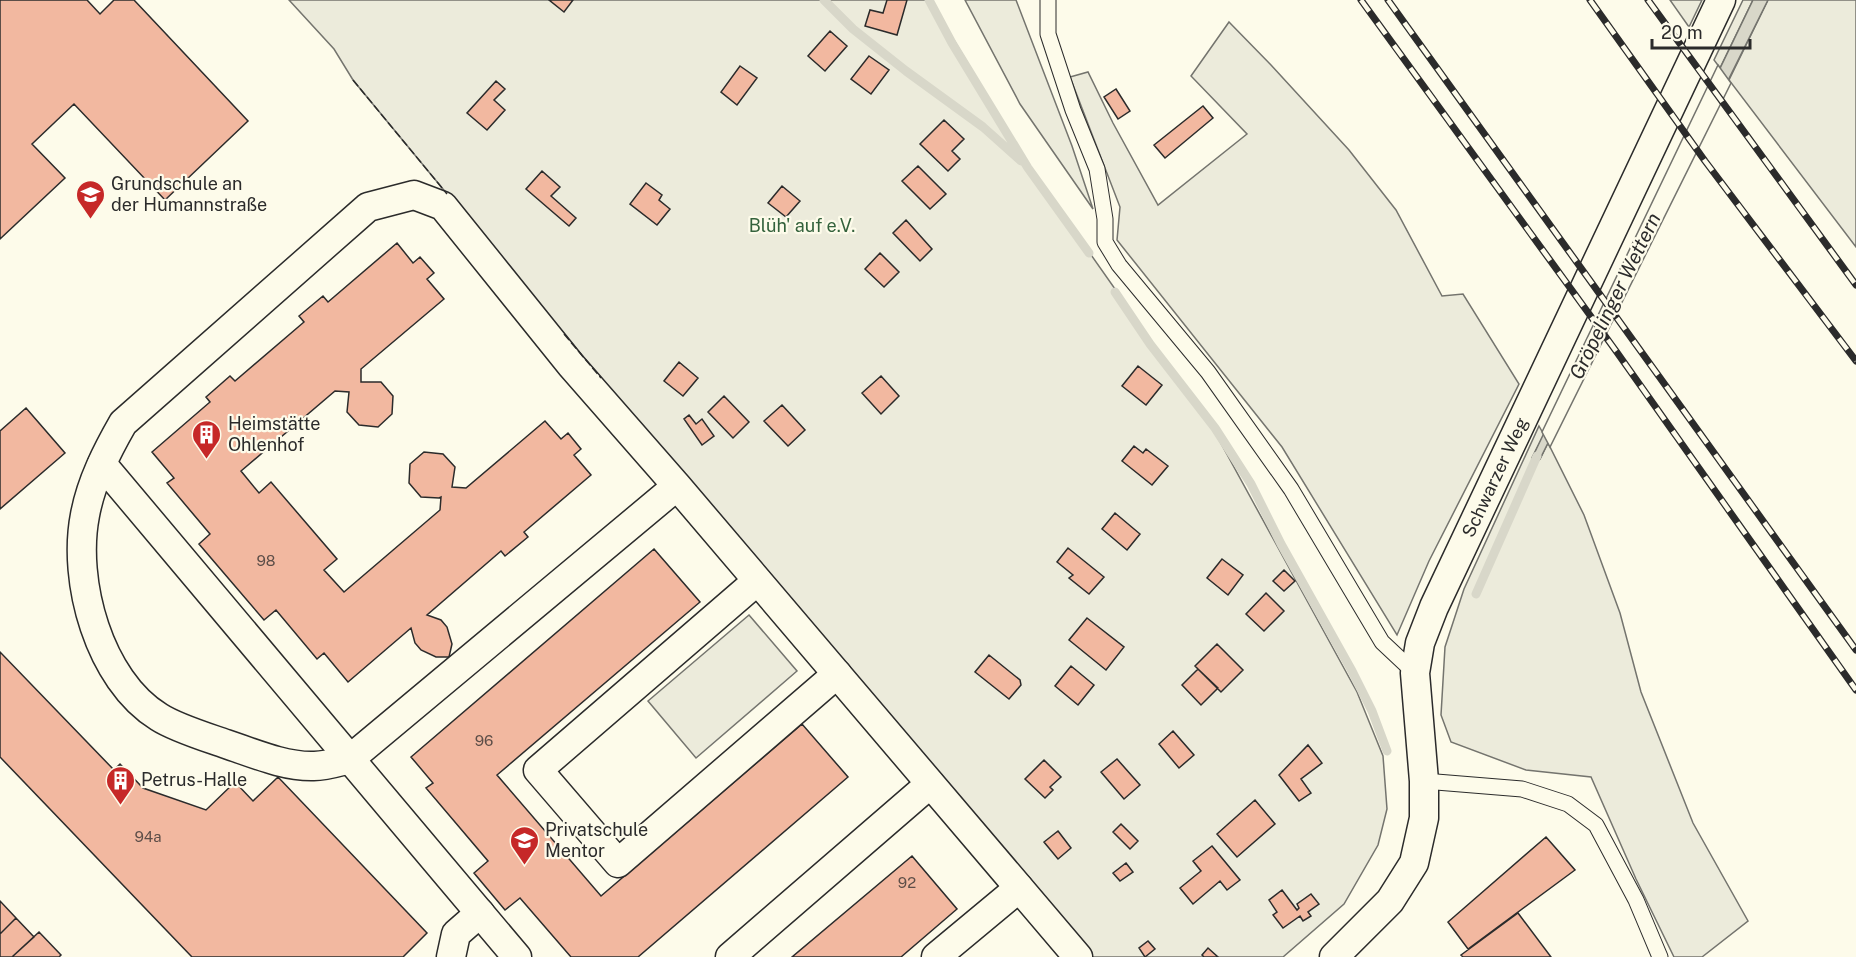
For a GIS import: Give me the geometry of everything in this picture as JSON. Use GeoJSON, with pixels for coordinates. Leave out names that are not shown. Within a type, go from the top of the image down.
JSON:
{"type":"FeatureCollection","features":[{"type":"Feature","properties":{"kind":"street","name":"Schwarzer Weg"},"geometry":{"type":"LineString","coordinates":[[1334,957],[1390,902],[1414,863],[1424,818],[1424,781],[1415,673],[1420,643],[1434,607],[1721,0]]}},
{"type":"Feature","properties":{"kind":"street"},"geometry":{"type":"LineString","coordinates":[[677,486],[350,759],[314,766],[259,755],[206,737],[159,718],[128,692],[106,657],[91,615],[80,557],[85,514],[102,464],[123,423],[368,207],[414,195],[443,206],[571,365],[677,486],[1078,957]]}},
{"type":"Feature","properties":{"kind":"street"},"geometry":{"type":"LineString","coordinates":[[102,464],[517,957]]}},
{"type":"Feature","properties":{"kind":"street"},"geometry":{"type":"LineString","coordinates":[[757,581],[538,770],[618,862],[837,674]]}},
{"type":"Feature","properties":{"kind":"street"},"geometry":{"type":"LineString","coordinates":[[730,957],[930,784]]}},
{"type":"Feature","properties":{"kind":"street"},"geometry":{"type":"LineString","coordinates":[[936,957],[1019,888]]}},
{"type":"Feature","properties":{"kind":"street"},"geometry":{"type":"LineString","coordinates":[[452,957],[456,934],[480,913]]}},
{"type":"Feature","properties":{"kind":"lane"},"geometry":{"type":"LineString","coordinates":[[1048,0],[1048,34],[1072,110],[1096,169],[1105,219],[1105,242],[1119,265],[1208,372],[1291,489],[1382,642],[1415,673]]}},
{"type":"Feature","properties":{"kind":"lane"},"geometry":{"type":"LineString","coordinates":[[1424,781],[1522,789],[1568,804],[1596,825],[1636,900],[1660,957]]}},
{"type":"Feature","properties":{"kind":"green space","name":"Blüh' auf e.V."},"geometry":{"type":"Polygon","coordinates":[[[289,0],[930,0],[1030,168],[1212,427],[1357,692],[1383,756],[1387,809],[1378,845],[1344,904],[1283,957],[1091,957],[523,286],[353,80],[334,49],[289,0]]]}},
{"type":"Feature","properties":{"kind":"green space"},"geometry":{"type":"Polygon","coordinates":[[[965,0],[1016,0],[1072,146],[1093,209],[1020,104],[965,0]]]}},
{"type":"Feature","properties":{"kind":"green space"},"geometry":{"type":"Polygon","coordinates":[[[1670,0],[1702,0],[1689,27],[1670,0]]]}},
{"type":"Feature","properties":{"kind":"green space"},"geometry":{"type":"Polygon","coordinates":[[[1743,0],[1753,0],[1720,68],[1714,60],[1743,0]]]}},
{"type":"Feature","properties":{"kind":"green space"},"geometry":{"type":"Polygon","coordinates":[[[1768,0],[1856,0],[1856,247],[1729,80],[1768,0]]]}},
{"type":"Feature","properties":{"kind":"green space"},"geometry":{"type":"Polygon","coordinates":[[[1229,22],[1349,150],[1396,210],[1442,296],[1463,294],[1519,384],[1429,561],[1397,635],[1282,447],[1117,240],[1120,207],[1070,77],[1088,72],[1158,205],[1247,134],[1191,76],[1229,22]]]}},
{"type":"Feature","properties":{"kind":"green space"},"geometry":{"type":"Polygon","coordinates":[[[1539,426],[1544,435],[1532,458],[1540,459],[1548,443],[1584,515],[1620,613],[1641,692],[1693,823],[1748,921],[1702,957],[1674,957],[1636,879],[1591,777],[1526,770],[1451,742],[1441,715],[1445,647],[1464,589],[1539,426]]]}},
{"type":"Feature","properties":{"kind":"green space"},"geometry":{"type":"Polygon","coordinates":[[[749,615],[797,671],[696,758],[648,701],[749,615]]]}},
{"type":"Feature","properties":{"kind":"water"},"geometry":{"type":"Polygon","coordinates":[[[1753,0],[1768,0],[1540,459],[1531,468],[1532,458],[1753,0]]]}},
{"type":"Feature","properties":{"kind":"pier"},"geometry":{"type":"Polygon","coordinates":[[[1718,65],[1731,83],[1550,447],[1542,432],[1718,65]]]}},
{"type":"Feature","properties":{"kind":"building"},"geometry":{"type":"Polygon","coordinates":[[[0,0],[87,0],[100,14],[114,0],[134,0],[248,121],[165,200],[74,104],[32,144],[65,178],[0,239],[0,0]]]}},
{"type":"Feature","properties":{"kind":"building"},"geometry":{"type":"Polygon","coordinates":[[[549,0],[573,0],[564,12],[549,0]]]}},
{"type":"Feature","properties":{"kind":"building"},"geometry":{"type":"Polygon","coordinates":[[[887,0],[907,0],[897,35],[865,26],[870,10],[883,13],[887,0]]]}},
{"type":"Feature","properties":{"kind":"building"},"geometry":{"type":"Polygon","coordinates":[[[830,31],[847,46],[825,71],[808,56],[830,31]]]}},
{"type":"Feature","properties":{"kind":"building"},"geometry":{"type":"Polygon","coordinates":[[[869,56],[889,70],[871,94],[851,79],[869,56]]]}},
{"type":"Feature","properties":{"kind":"building"},"geometry":{"type":"Polygon","coordinates":[[[740,66],[757,78],[737,105],[721,92],[740,66]]]}},
{"type":"Feature","properties":{"kind":"building"},"geometry":{"type":"Polygon","coordinates":[[[496,81],[505,89],[494,100],[505,110],[487,130],[467,113],[496,81]]]}},
{"type":"Feature","properties":{"kind":"building"},"geometry":{"type":"Polygon","coordinates":[[[1116,89],[1130,111],[1118,119],[1104,97],[1116,89]]]}},
{"type":"Feature","properties":{"kind":"building"},"geometry":{"type":"Polygon","coordinates":[[[1203,106],[1213,118],[1165,158],[1154,145],[1203,106]]]}},
{"type":"Feature","properties":{"kind":"building"},"geometry":{"type":"Polygon","coordinates":[[[944,120],[964,139],[952,151],[960,159],[948,171],[920,144],[944,120]]]}},
{"type":"Feature","properties":{"kind":"building"},"geometry":{"type":"Polygon","coordinates":[[[918,166],[946,194],[930,209],[902,181],[918,166]]]}},
{"type":"Feature","properties":{"kind":"building"},"geometry":{"type":"Polygon","coordinates":[[[542,171],[560,187],[551,196],[576,218],[569,226],[526,189],[542,171]]]}},
{"type":"Feature","properties":{"kind":"building"},"geometry":{"type":"Polygon","coordinates":[[[646,183],[662,195],[659,200],[670,209],[657,225],[630,204],[646,183]]]}},
{"type":"Feature","properties":{"kind":"building"},"geometry":{"type":"Polygon","coordinates":[[[782,186],[800,201],[786,217],[768,203],[782,186]]]}},
{"type":"Feature","properties":{"kind":"building"},"geometry":{"type":"Polygon","coordinates":[[[906,220],[932,249],[920,261],[893,233],[906,220]]]}},
{"type":"Feature","properties":{"kind":"building","name":"Heimstätte Ohlenhof"},"geometry":{"type":"Polygon","coordinates":[[[397,243],[413,263],[420,257],[434,273],[427,279],[444,299],[361,369],[361,382],[381,382],[393,396],[392,414],[378,427],[359,425],[347,412],[349,392],[335,391],[241,471],[259,493],[271,482],[337,559],[324,570],[344,592],[440,510],[441,497],[421,497],[409,483],[410,464],[424,452],[443,454],[455,467],[452,487],[466,488],[545,421],[561,439],[568,433],[581,449],[574,455],[591,475],[524,532],[528,537],[505,556],[501,551],[427,615],[441,620],[447,627],[452,644],[449,657],[436,657],[421,650],[415,643],[411,628],[348,682],[324,653],[317,659],[276,610],[264,620],[199,544],[210,534],[167,483],[174,478],[152,452],[210,402],[206,397],[230,376],[235,381],[304,322],[299,316],[323,296],[328,302],[397,243]]]}},
{"type":"Feature","properties":{"kind":"building"},"geometry":{"type":"Polygon","coordinates":[[[880,253],[899,272],[884,287],[865,269],[880,253]]]}},
{"type":"Feature","properties":{"kind":"building"},"geometry":{"type":"Polygon","coordinates":[[[679,362],[698,378],[683,396],[664,381],[679,362]]]}},
{"type":"Feature","properties":{"kind":"building"},"geometry":{"type":"Polygon","coordinates":[[[1138,366],[1162,385],[1146,405],[1122,386],[1138,366]]]}},
{"type":"Feature","properties":{"kind":"building"},"geometry":{"type":"Polygon","coordinates":[[[881,376],[899,396],[881,414],[862,393],[881,376]]]}},
{"type":"Feature","properties":{"kind":"building"},"geometry":{"type":"Polygon","coordinates":[[[724,396],[749,422],[733,438],[708,412],[724,396]]]}},
{"type":"Feature","properties":{"kind":"building"},"geometry":{"type":"Polygon","coordinates":[[[782,405],[805,430],[788,446],[764,421],[782,405]]]}},
{"type":"Feature","properties":{"kind":"building"},"geometry":{"type":"Polygon","coordinates":[[[26,408],[65,453],[0,509],[0,431],[26,408]]]}},
{"type":"Feature","properties":{"kind":"building"},"geometry":{"type":"Polygon","coordinates":[[[689,415],[696,424],[702,419],[714,436],[702,445],[684,419],[689,415]]]}},
{"type":"Feature","properties":{"kind":"building"},"geometry":{"type":"Polygon","coordinates":[[[1134,446],[1143,453],[1146,449],[1168,466],[1152,485],[1122,461],[1134,446]]]}},
{"type":"Feature","properties":{"kind":"building"},"geometry":{"type":"Polygon","coordinates":[[[1115,513],[1140,534],[1127,550],[1102,529],[1115,513]]]}},
{"type":"Feature","properties":{"kind":"building"},"geometry":{"type":"Polygon","coordinates":[[[1068,548],[1104,577],[1089,594],[1069,578],[1073,575],[1057,562],[1068,548]]]}},
{"type":"Feature","properties":{"kind":"building"},"geometry":{"type":"Polygon","coordinates":[[[654,549],[700,602],[497,775],[601,896],[802,724],[848,777],[638,957],[571,957],[520,898],[505,910],[474,873],[488,861],[426,788],[433,783],[411,757],[654,549]]]}},
{"type":"Feature","properties":{"kind":"building"},"geometry":{"type":"Polygon","coordinates":[[[1222,559],[1243,575],[1228,595],[1207,578],[1222,559]]]}},
{"type":"Feature","properties":{"kind":"building"},"geometry":{"type":"Polygon","coordinates":[[[1284,570],[1295,581],[1284,591],[1273,581],[1284,570]]]}},
{"type":"Feature","properties":{"kind":"building"},"geometry":{"type":"Polygon","coordinates":[[[1266,593],[1284,611],[1264,631],[1246,614],[1266,593]]]}},
{"type":"Feature","properties":{"kind":"building"},"geometry":{"type":"Polygon","coordinates":[[[1087,618],[1124,647],[1106,670],[1069,640],[1087,618]]]}},
{"type":"Feature","properties":{"kind":"building"},"geometry":{"type":"Polygon","coordinates":[[[1217,644],[1243,670],[1221,692],[1195,666],[1217,644]]]}},
{"type":"Feature","properties":{"kind":"building","name":"Petrus-Halle"},"geometry":{"type":"Polygon","coordinates":[[[0,652],[114,770],[120,764],[143,788],[206,810],[235,782],[253,801],[278,777],[427,933],[403,957],[192,957],[0,757],[0,652]]]}},
{"type":"Feature","properties":{"kind":"building"},"geometry":{"type":"Polygon","coordinates":[[[989,655],[1020,680],[1021,685],[1009,699],[975,672],[989,655]]]}},
{"type":"Feature","properties":{"kind":"building"},"geometry":{"type":"Polygon","coordinates":[[[1071,666],[1094,685],[1078,705],[1055,686],[1071,666]]]}},
{"type":"Feature","properties":{"kind":"building"},"geometry":{"type":"Polygon","coordinates":[[[1198,669],[1218,688],[1201,705],[1182,685],[1198,669]]]}},
{"type":"Feature","properties":{"kind":"building"},"geometry":{"type":"Polygon","coordinates":[[[1173,731],[1194,755],[1179,768],[1159,744],[1173,731]]]}},
{"type":"Feature","properties":{"kind":"building"},"geometry":{"type":"Polygon","coordinates":[[[1308,745],[1322,763],[1301,779],[1311,793],[1299,801],[1279,775],[1308,745]]]}},
{"type":"Feature","properties":{"kind":"building"},"geometry":{"type":"Polygon","coordinates":[[[1117,759],[1140,785],[1124,799],[1101,772],[1117,759]]]}},
{"type":"Feature","properties":{"kind":"building"},"geometry":{"type":"Polygon","coordinates":[[[1044,760],[1061,777],[1050,787],[1053,790],[1045,798],[1025,779],[1044,760]]]}},
{"type":"Feature","properties":{"kind":"building"},"geometry":{"type":"Polygon","coordinates":[[[1255,800],[1275,824],[1237,857],[1217,834],[1255,800]]]}},
{"type":"Feature","properties":{"kind":"building"},"geometry":{"type":"Polygon","coordinates":[[[1121,824],[1138,841],[1130,849],[1113,832],[1121,824]]]}},
{"type":"Feature","properties":{"kind":"building"},"geometry":{"type":"Polygon","coordinates":[[[1058,831],[1071,848],[1058,859],[1044,842],[1058,831]]]}},
{"type":"Feature","properties":{"kind":"building"},"geometry":{"type":"Polygon","coordinates":[[[1546,837],[1575,870],[1468,949],[1448,922],[1546,837]]]}},
{"type":"Feature","properties":{"kind":"building"},"geometry":{"type":"Polygon","coordinates":[[[1212,846],[1240,880],[1227,890],[1220,881],[1193,904],[1180,888],[1201,871],[1193,861],[1212,846]]]}},
{"type":"Feature","properties":{"kind":"building"},"geometry":{"type":"Polygon","coordinates":[[[912,856],[957,909],[901,957],[792,957],[912,856]]]}},
{"type":"Feature","properties":{"kind":"building"},"geometry":{"type":"Polygon","coordinates":[[[1126,863],[1133,872],[1120,881],[1113,873],[1126,863]]]}},
{"type":"Feature","properties":{"kind":"building"},"geometry":{"type":"Polygon","coordinates":[[[1282,890],[1297,910],[1299,908],[1297,904],[1311,894],[1319,904],[1308,912],[1311,916],[1303,921],[1300,916],[1283,928],[1273,915],[1277,912],[1269,900],[1282,890]]]}},
{"type":"Feature","properties":{"kind":"building"},"geometry":{"type":"Polygon","coordinates":[[[0,901],[16,918],[0,934],[0,901]]]}},
{"type":"Feature","properties":{"kind":"building"},"geometry":{"type":"Polygon","coordinates":[[[1518,913],[1551,957],[1463,957],[1461,955],[1518,913]]]}},
{"type":"Feature","properties":{"kind":"building"},"geometry":{"type":"Polygon","coordinates":[[[16,918],[34,937],[12,957],[0,957],[0,934],[16,918]]]}},
{"type":"Feature","properties":{"kind":"building"},"geometry":{"type":"Polygon","coordinates":[[[39,932],[61,955],[59,957],[12,957],[39,932]]]}},
{"type":"Feature","properties":{"kind":"building"},"geometry":{"type":"Polygon","coordinates":[[[1148,941],[1155,949],[1145,957],[1139,948],[1148,941]]]}},
{"type":"Feature","properties":{"kind":"building"},"geometry":{"type":"Polygon","coordinates":[[[1208,948],[1218,957],[1204,957],[1202,955],[1208,948]]]}},
{"type":"Feature","properties":{"kind":"waterway"},"geometry":{"type":"LineString","coordinates":[[824,0],[853,29],[983,127],[1021,161]]}},
{"type":"Feature","properties":{"kind":"waterway"},"geometry":{"type":"LineString","coordinates":[[929,0],[952,43],[1028,168],[1089,253]]}},
{"type":"Feature","properties":{"kind":"waterway"},"geometry":{"type":"LineString","coordinates":[[1115,292],[1150,344],[1215,428],[1251,484],[1281,544],[1352,671],[1372,711],[1387,751]]}},
{"type":"Feature","properties":{"kind":"waterway","name":"Gröpelinger Wettern"},"geometry":{"type":"LineString","coordinates":[[1476,594],[1537,456]]}},
{"type":"Feature","properties":{"kind":"railway"},"geometry":{"type":"LineString","coordinates":[[1361,0],[1616,351],[1856,690]]}},
{"type":"Feature","properties":{"kind":"railway"},"geometry":{"type":"LineString","coordinates":[[1388,0],[1856,650]]}},
{"type":"Feature","properties":{"kind":"railway"},"geometry":{"type":"LineString","coordinates":[[1590,0],[1705,161],[1856,361]]}},
{"type":"Feature","properties":{"kind":"railway"},"geometry":{"type":"LineString","coordinates":[[1648,0],[1856,285]]}},
{"type":"Feature","properties":{"kind":"fence"},"geometry":{"type":"LineString","coordinates":[[353,80],[447,194]]}},
{"type":"Feature","properties":{"kind":"fence"},"geometry":{"type":"LineString","coordinates":[[564,334],[601,378]]}},
{"type":"Feature","properties":{"kind":"place","name":"Grundschule an der Humannstraße"},"geometry":{"type":"Point","coordinates":[90,220]}},
{"type":"Feature","properties":{"kind":"place","name":"Heimstätte Ohlenhof"},"geometry":{"type":"Point","coordinates":[207,460]}},
{"type":"Feature","properties":{"kind":"place","name":"Petrus-Halle"},"geometry":{"type":"Point","coordinates":[120,806]}},
{"type":"Feature","properties":{"kind":"place","name":"Privatschule Mentor"},"geometry":{"type":"Point","coordinates":[524,866]}}]}
